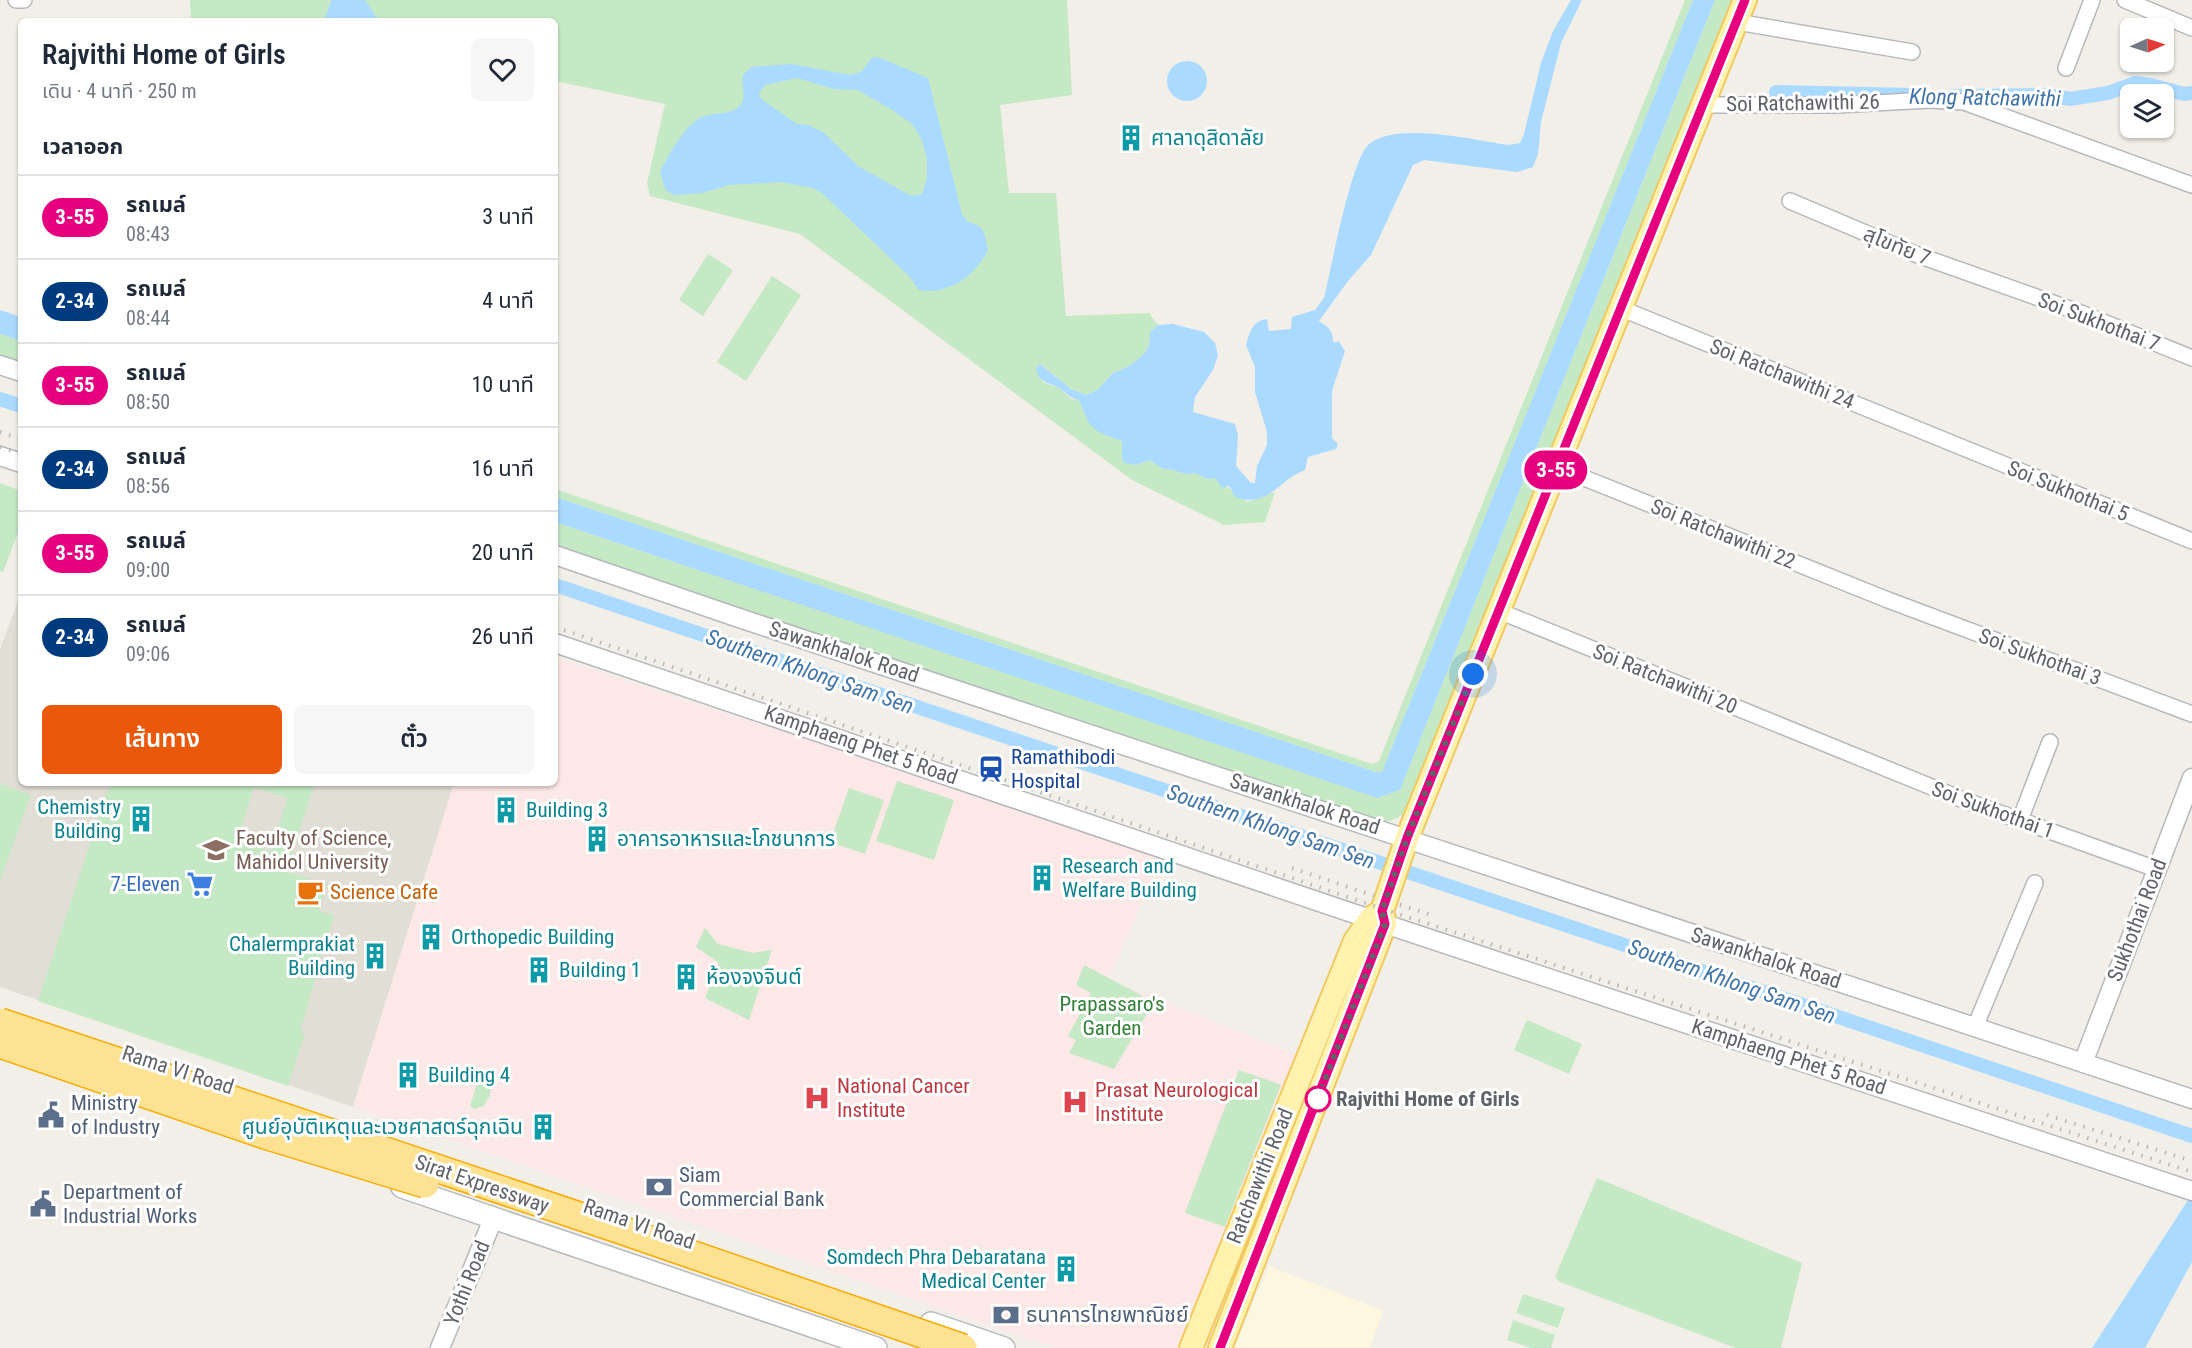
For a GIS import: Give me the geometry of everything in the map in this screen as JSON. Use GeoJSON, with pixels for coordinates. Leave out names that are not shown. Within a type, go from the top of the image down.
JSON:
{"type":"FeatureCollection","features":[{"type":"Feature","properties":{"kind":"highway","name":"Sirat Expressway"},"geometry":{"type":"LineString","coordinates":[[0,1022],[629,1233],[963,1348]]}},
{"type":"Feature","properties":{"kind":"highway","name":"Sirat Expressway"},"geometry":{"type":"LineString","coordinates":[[0,1044],[265,1135],[592,1238],[906,1348]]}},
{"type":"Feature","properties":{"kind":"main road","name":"Ratchawithi Road"},"geometry":{"type":"LineString","coordinates":[[1220,1348],[1375,921],[1745,0]]}},
{"type":"Feature","properties":{"kind":"main road","name":"Ratchawithi Road"},"geometry":{"type":"LineString","coordinates":[[1191,1348],[1355,940],[1375,921]]}},
{"type":"Feature","properties":{"kind":"main road"},"geometry":{"type":"LineString","coordinates":[[1206,1348],[1349,986],[1364,942],[1375,921]]}},
{"type":"Feature","properties":{"kind":"main road","name":"Rama VI Road"},"geometry":{"type":"LineString","coordinates":[[0,1011],[420,1150],[1004,1348]]}},
{"type":"Feature","properties":{"kind":"main road","name":"Rama VI Road"},"geometry":{"type":"LineString","coordinates":[[0,1052],[876,1348]]}},
{"type":"Feature","properties":{"kind":"main road"},"geometry":{"type":"LineString","coordinates":[[144,1102],[157,1064]]}},
{"type":"Feature","properties":{"kind":"main road"},"geometry":{"type":"LineString","coordinates":[[789,1319],[803,1280]]}},
{"type":"Feature","properties":{"kind":"main road"},"geometry":{"type":"LineString","coordinates":[[882,1307],[939,1348]]}},
{"type":"Feature","properties":{"kind":"street"},"geometry":{"type":"LineString","coordinates":[[16,0],[24,0]]}},
{"type":"Feature","properties":{"kind":"street"},"geometry":{"type":"LineString","coordinates":[[2066,68],[2092,0]]}},
{"type":"Feature","properties":{"kind":"street"},"geometry":{"type":"LineString","coordinates":[[2124,0],[2192,28]]}},
{"type":"Feature","properties":{"kind":"street"},"geometry":{"type":"LineString","coordinates":[[1737,22],[1912,52]]}},
{"type":"Feature","properties":{"kind":"street","name":"Soi Ratchawithi 26"},"geometry":{"type":"LineString","coordinates":[[1703,105],[1836,105],[1930,100],[1964,102],[2192,185]]}},
{"type":"Feature","properties":{"kind":"street","name":"สุโขทัย 7"},"geometry":{"type":"LineString","coordinates":[[1790,201],[1915,254],[2006,287]]}},
{"type":"Feature","properties":{"kind":"street","name":"Soi Sukhothai 7"},"geometry":{"type":"LineString","coordinates":[[2006,287],[2192,358]]}},
{"type":"Feature","properties":{"kind":"street","name":"Soi Ratchawithi 24"},"geometry":{"type":"LineString","coordinates":[[1620,308],[1944,440]]}},
{"type":"Feature","properties":{"kind":"street"},"geometry":{"type":"LineString","coordinates":[[0,365],[18,371]]}},
{"type":"Feature","properties":{"kind":"street","name":"Soi Sukhothai 5"},"geometry":{"type":"LineString","coordinates":[[1944,440],[2192,541]]}},
{"type":"Feature","properties":{"kind":"street"},"geometry":{"type":"LineString","coordinates":[[0,456],[18,462]]}},
{"type":"Feature","properties":{"kind":"street","name":"Soi Ratchawithi 22"},"geometry":{"type":"LineString","coordinates":[[1557,467],[1888,600]]}},
{"type":"Feature","properties":{"kind":"street","name":"Sawankhalok Road"},"geometry":{"type":"LineString","coordinates":[[558,556],[1406,843],[2192,1099]]}},
{"type":"Feature","properties":{"kind":"street","name":"Soi Sukhothai 3"},"geometry":{"type":"LineString","coordinates":[[1888,600],[2192,714]]}},
{"type":"Feature","properties":{"kind":"street","name":"Soi Ratchawithi 20"},"geometry":{"type":"LineString","coordinates":[[1499,611],[1832,747]]}},
{"type":"Feature","properties":{"kind":"street","name":"Kamphaeng Phet 5 Road"},"geometry":{"type":"LineString","coordinates":[[558,644],[1375,921],[2184,1188]]}},
{"type":"Feature","properties":{"kind":"street"},"geometry":{"type":"LineString","coordinates":[[2020,820],[2050,742]]}},
{"type":"Feature","properties":{"kind":"street","name":"Soi Sukhothai 1"},"geometry":{"type":"LineString","coordinates":[[1832,747],[1966,801],[2156,869]]}},
{"type":"Feature","properties":{"kind":"street","name":"Sukhothai Road"},"geometry":{"type":"LineString","coordinates":[[2083,1063],[2192,778]]}},
{"type":"Feature","properties":{"kind":"street"},"geometry":{"type":"LineString","coordinates":[[1976,1027],[2035,883]]}},
{"type":"Feature","properties":{"kind":"street","name":"Yothi Road"},"geometry":{"type":"LineString","coordinates":[[440,1348],[493,1219]]}},
{"type":"Feature","properties":{"kind":"shaded area","name":"Faculty of Science, Mahidol University"},"geometry":{"type":"Polygon","coordinates":[[[18,601],[18,786],[453,786],[353,1107],[0,987],[0,649],[18,601]]]}},
{"type":"Feature","properties":{"kind":"shaded area"},"geometry":{"type":"Polygon","coordinates":[[[558,658],[1163,856],[1108,979],[1299,1056],[1180,1348],[1055,1348],[353,1107],[453,786],[558,786],[558,658]]]}},
{"type":"Feature","properties":{"kind":"shaded area"},"geometry":{"type":"Polygon","coordinates":[[[1269,1266],[1383,1311],[1370,1348],[1234,1348],[1269,1266]]]}},
{"type":"Feature","properties":{"kind":"green space"},"geometry":{"type":"Polygon","coordinates":[[[190,0],[333,0],[325,18],[191,18],[190,0]]]}},
{"type":"Feature","properties":{"kind":"green space"},"geometry":{"type":"Polygon","coordinates":[[[365,0],[1067,0],[1072,95],[1000,105],[1009,193],[1056,193],[1066,316],[1149,313],[1158,325],[1150,332],[1149,345],[1144,355],[1127,367],[1114,372],[1097,390],[1086,395],[1071,389],[1040,364],[1043,382],[1061,389],[1071,399],[1079,400],[1103,434],[1122,441],[1122,458],[1136,465],[1150,460],[1163,469],[1185,474],[1195,473],[1208,479],[1215,478],[1247,502],[1275,492],[1265,522],[1224,525],[1132,480],[800,234],[650,196],[647,183],[665,104],[558,82],[558,18],[377,18],[365,0]]]}},
{"type":"Feature","properties":{"kind":"green space"},"geometry":{"type":"Polygon","coordinates":[[[1685,0],[1693,0],[1382,772],[1376,772],[558,498],[558,490],[1372,764],[1379,761],[1685,0]]]}},
{"type":"Feature","properties":{"kind":"green space"},"geometry":{"type":"Polygon","coordinates":[[[1715,0],[1733,0],[1409,809],[1396,819],[1385,822],[1357,816],[558,548],[558,523],[1377,797],[1400,790],[1715,0]]]}},
{"type":"Feature","properties":{"kind":"green space"},"geometry":{"type":"Polygon","coordinates":[[[708,254],[733,270],[703,316],[679,300],[708,254]]]}},
{"type":"Feature","properties":{"kind":"green space"},"geometry":{"type":"Polygon","coordinates":[[[772,276],[801,295],[746,381],[717,362],[772,276]]]}},
{"type":"Feature","properties":{"kind":"green space"},"geometry":{"type":"Polygon","coordinates":[[[0,334],[18,340],[18,364],[0,358],[0,334]]]}},
{"type":"Feature","properties":{"kind":"green space"},"geometry":{"type":"Polygon","coordinates":[[[0,483],[18,490],[18,533],[3,572],[0,571],[0,483]]]}},
{"type":"Feature","properties":{"kind":"green space"},"geometry":{"type":"Polygon","coordinates":[[[897,781],[954,800],[934,860],[876,841],[897,781]]]}},
{"type":"Feature","properties":{"kind":"green space"},"geometry":{"type":"Polygon","coordinates":[[[0,784],[31,795],[0,881],[0,784]]]}},
{"type":"Feature","properties":{"kind":"green space"},"geometry":{"type":"Polygon","coordinates":[[[109,786],[314,786],[286,872],[327,883],[319,911],[334,915],[300,1031],[305,1033],[288,1086],[38,1001],[109,786]],[[254,787],[237,842],[272,851],[287,798],[254,787]]]}},
{"type":"Feature","properties":{"kind":"green space"},"geometry":{"type":"Polygon","coordinates":[[[849,788],[884,800],[865,854],[830,842],[849,788]]]}},
{"type":"Feature","properties":{"kind":"green space"},"geometry":{"type":"Polygon","coordinates":[[[705,928],[718,944],[753,953],[772,950],[749,1020],[705,998],[719,963],[696,947],[705,928]]]}},
{"type":"Feature","properties":{"kind":"green space","name":"Prapassaro's Garden"},"geometry":{"type":"Polygon","coordinates":[[[1084,965],[1154,1002],[1114,1069],[1069,1053],[1076,1040],[1068,1036],[1091,993],[1076,985],[1084,965]]]}},
{"type":"Feature","properties":{"kind":"green space"},"geometry":{"type":"Polygon","coordinates":[[[1527,1020],[1582,1044],[1569,1074],[1514,1050],[1527,1020]]]}},
{"type":"Feature","properties":{"kind":"green space"},"geometry":{"type":"Polygon","coordinates":[[[1239,1070],[1281,1085],[1225,1227],[1185,1213],[1239,1070]]]}},
{"type":"Feature","properties":{"kind":"green space"},"geometry":{"type":"Polygon","coordinates":[[[485,1071],[492,1076],[490,1095],[484,1106],[474,1109],[470,1106],[480,1074],[485,1071]]]}},
{"type":"Feature","properties":{"kind":"green space"},"geometry":{"type":"Polygon","coordinates":[[[1597,1178],[1802,1263],[1781,1348],[1736,1348],[1560,1282],[1555,1277],[1597,1178]]]}},
{"type":"Feature","properties":{"kind":"green space"},"geometry":{"type":"Polygon","coordinates":[[[1523,1294],[1565,1308],[1558,1328],[1516,1313],[1523,1294]]]}},
{"type":"Feature","properties":{"kind":"green space"},"geometry":{"type":"Polygon","coordinates":[[[1513,1320],[1555,1335],[1551,1348],[1531,1348],[1507,1340],[1513,1320]]]}},
{"type":"Feature","properties":{"kind":"water"},"geometry":{"type":"Polygon","coordinates":[[[365,0],[377,18],[325,18],[331,1],[365,0]]]}},
{"type":"Feature","properties":{"kind":"water"},"geometry":{"type":"Polygon","coordinates":[[[1571,0],[1582,0],[1561,43],[1541,122],[1538,154],[1533,167],[1517,172],[1424,160],[1413,165],[1371,255],[1348,281],[1319,321],[1330,330],[1333,342],[1339,342],[1345,351],[1332,391],[1332,438],[1338,444],[1336,449],[1308,457],[1305,470],[1265,496],[1247,500],[1235,497],[1230,487],[1222,488],[1215,478],[1208,479],[1195,473],[1185,474],[1163,469],[1150,460],[1136,465],[1125,463],[1122,459],[1122,441],[1093,428],[1079,400],[1039,377],[1036,368],[1040,364],[1071,389],[1086,395],[1097,390],[1114,372],[1140,358],[1148,347],[1150,332],[1158,325],[1173,324],[1204,332],[1215,343],[1218,355],[1213,370],[1195,397],[1193,412],[1235,424],[1238,435],[1236,466],[1251,483],[1255,483],[1257,466],[1267,445],[1267,432],[1255,392],[1255,367],[1246,345],[1252,328],[1258,322],[1267,319],[1269,331],[1291,329],[1292,317],[1315,310],[1324,298],[1349,192],[1362,154],[1369,144],[1382,137],[1398,134],[1457,136],[1509,145],[1520,143],[1541,63],[1553,31],[1571,0]]]}},
{"type":"Feature","properties":{"kind":"water"},"geometry":{"type":"Polygon","coordinates":[[[1693,0],[1715,0],[1400,790],[1377,798],[558,523],[558,498],[1376,772],[1382,772],[1693,0]]]}},
{"type":"Feature","properties":{"kind":"water"},"geometry":{"type":"Polygon","coordinates":[[[878,57],[928,78],[962,214],[968,222],[981,228],[988,250],[976,268],[960,282],[940,290],[919,290],[909,276],[822,193],[812,188],[781,182],[729,185],[702,193],[674,195],[665,189],[660,172],[681,136],[698,119],[738,107],[743,100],[743,75],[751,67],[792,64],[850,75],[861,72],[872,58],[878,57]],[[797,78],[765,85],[759,93],[761,99],[797,124],[808,125],[823,132],[858,166],[911,196],[922,194],[927,178],[927,158],[922,140],[913,125],[858,90],[834,89],[797,78]]]}},
{"type":"Feature","properties":{"kind":"water"},"geometry":{"type":"Polygon","coordinates":[[[1187,61],[1195,62],[1201,67],[1206,73],[1206,89],[1201,95],[1195,100],[1187,101],[1179,100],[1173,95],[1168,89],[1167,81],[1168,73],[1173,67],[1179,62],[1187,61]]]}},
{"type":"Feature","properties":{"kind":"water"},"geometry":{"type":"Polygon","coordinates":[[[0,310],[18,316],[18,340],[0,334],[0,310]]]}},
{"type":"Feature","properties":{"kind":"water"},"geometry":{"type":"Polygon","coordinates":[[[2192,1194],[2192,1262],[2145,1348],[2092,1348],[2192,1194]]]}},
{"type":"Feature","properties":{"kind":"waterway","name":"Klong Ratchawithi"},"geometry":{"type":"LineString","coordinates":[[1952,96],[2048,95],[2070,99],[2108,93],[2135,83],[2184,94],[2192,93]]}},
{"type":"Feature","properties":{"kind":"waterway","name":"Klong Ratchawithi"},"geometry":{"type":"LineString","coordinates":[[1776,92],[1912,95]]}},
{"type":"Feature","properties":{"kind":"waterway","name":"Southern Khlong Sam Sen"},"geometry":{"type":"LineString","coordinates":[[0,399],[18,405]]}},
{"type":"Feature","properties":{"kind":"waterway","name":"Southern Khlong Sam Sen"},"geometry":{"type":"LineString","coordinates":[[558,586],[2192,1136]]}},
{"type":"Feature","properties":{"kind":"railway"},"geometry":{"type":"LineString","coordinates":[[0,432],[18,438]]}},
{"type":"Feature","properties":{"kind":"railway"},"geometry":{"type":"LineString","coordinates":[[0,447],[18,453]]}},
{"type":"Feature","properties":{"kind":"railway"},"geometry":{"type":"LineString","coordinates":[[558,628],[1383,909],[2192,1172]]}},
{"type":"Feature","properties":{"kind":"railway"},"geometry":{"type":"LineString","coordinates":[[1292,868],[1431,915]]}},
{"type":"Feature","properties":{"kind":"railway"},"geometry":{"type":"LineString","coordinates":[[2047,1115],[2192,1161]]}},
{"type":"Feature","properties":{"kind":"bus line","name":"3-55"},"geometry":{"type":"LineString","coordinates":[[1220,1348],[1385,924],[1382,911],[1407,838],[1745,0]]}},
{"type":"Feature","properties":{"kind":"place","name":"ศาลาดุสิดาลัย"},"geometry":{"type":"Point","coordinates":[1131,138]}},
{"type":"Feature","properties":{"kind":"place","name":"Ramathibodi Hospital"},"geometry":{"type":"Point","coordinates":[991,769]}},
{"type":"Feature","properties":{"kind":"place","name":"Building 3"},"geometry":{"type":"Point","coordinates":[506,810]}},
{"type":"Feature","properties":{"kind":"place","name":"Chemistry Building"},"geometry":{"type":"Point","coordinates":[141,819]}},
{"type":"Feature","properties":{"kind":"place","name":"อาคารอาหารและโภชนาการ"},"geometry":{"type":"Point","coordinates":[597,839]}},
{"type":"Feature","properties":{"kind":"place","name":"Faculty of Science, Mahidol University"},"geometry":{"type":"Point","coordinates":[216,850]}},
{"type":"Feature","properties":{"kind":"place","name":"Research and Welfare Building"},"geometry":{"type":"Point","coordinates":[1042,878]}},
{"type":"Feature","properties":{"kind":"place","name":"7-Eleven"},"geometry":{"type":"Point","coordinates":[200,884]}},
{"type":"Feature","properties":{"kind":"place","name":"Science Cafe"},"geometry":{"type":"Point","coordinates":[310,892]}},
{"type":"Feature","properties":{"kind":"place","name":"Orthopedic Building"},"geometry":{"type":"Point","coordinates":[431,937]}},
{"type":"Feature","properties":{"kind":"place","name":"Chalermprakiat Building"},"geometry":{"type":"Point","coordinates":[375,956]}},
{"type":"Feature","properties":{"kind":"place","name":"Building 1"},"geometry":{"type":"Point","coordinates":[539,970]}},
{"type":"Feature","properties":{"kind":"place","name":"ห้องจงจินต์"},"geometry":{"type":"Point","coordinates":[686,977]}},
{"type":"Feature","properties":{"kind":"place","name":"Building 4"},"geometry":{"type":"Point","coordinates":[408,1075]}},
{"type":"Feature","properties":{"kind":"place","name":"National Cancer Institute"},"geometry":{"type":"Point","coordinates":[817,1098]}},
{"type":"Feature","properties":{"kind":"place","name":"Rajvithi Home of Girls"},"geometry":{"type":"Point","coordinates":[1318,1099]}},
{"type":"Feature","properties":{"kind":"place","name":"Prasat Neurological Institute"},"geometry":{"type":"Point","coordinates":[1075,1102]}},
{"type":"Feature","properties":{"kind":"place","name":"Ministry of Industry"},"geometry":{"type":"Point","coordinates":[51,1115]}},
{"type":"Feature","properties":{"kind":"place","name":"ศูนย์อุบัติเหตุและเวชศาสตร์ฉุกเฉิน"},"geometry":{"type":"Point","coordinates":[543,1127]}},
{"type":"Feature","properties":{"kind":"place","name":"Siam Commercial Bank"},"geometry":{"type":"Point","coordinates":[659,1187]}},
{"type":"Feature","properties":{"kind":"place","name":"Department of Industrial Works"},"geometry":{"type":"Point","coordinates":[43,1204]}},
{"type":"Feature","properties":{"kind":"place","name":"Somdech Phra Debaratana Medical Center"},"geometry":{"type":"Point","coordinates":[1066,1269]}},
{"type":"Feature","properties":{"kind":"place","name":"ธนาคารไทยพาณิชย์"},"geometry":{"type":"Point","coordinates":[1006,1315]}},
{"type":"Feature","properties":{"kind":"route"},"geometry":{"type":"LineString","coordinates":[[1318,1099],[1314,1108],[1385,924],[1382,911],[1407,838],[1473,674]]}}]}
